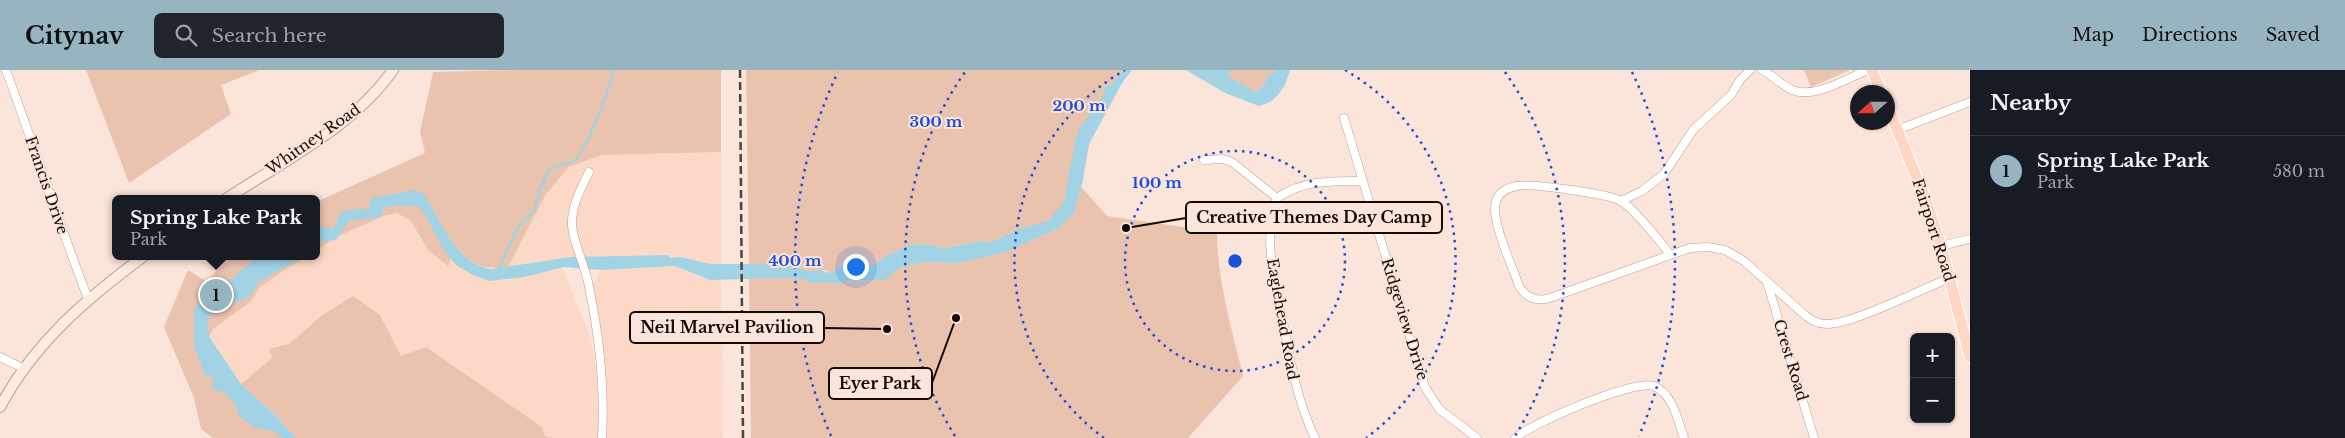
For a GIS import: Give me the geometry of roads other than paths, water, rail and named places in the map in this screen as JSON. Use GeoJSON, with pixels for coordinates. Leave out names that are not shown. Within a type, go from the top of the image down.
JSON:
{"type":"FeatureCollection","features":[{"type":"Feature","properties":{"kind":"main road","name":"Whitney Road"},"geometry":{"type":"LineString","coordinates":[[232,195],[341,123],[373,94],[393,70]]}},
{"type":"Feature","properties":{"kind":"main road"},"geometry":{"type":"LineString","coordinates":[[1872,70],[1878,85]]}},
{"type":"Feature","properties":{"kind":"main road","name":"Fairport Road"},"geometry":{"type":"LineString","coordinates":[[1895,125],[1926,201],[1941,246],[1970,357]]}},
{"type":"Feature","properties":{"kind":"main road"},"geometry":{"type":"LineString","coordinates":[[0,408],[23,368],[53,332],[88,299],[139,260]]}},
{"type":"Feature","properties":{"kind":"street","name":"Francis Drive"},"geometry":{"type":"LineString","coordinates":[[6,70],[50,190],[60,226],[88,299]]}},
{"type":"Feature","properties":{"kind":"street"},"geometry":{"type":"LineString","coordinates":[[1621,201],[1642,191],[1664,174],[1693,130],[1730,96],[1740,80],[1750,70]]}},
{"type":"Feature","properties":{"kind":"street"},"geometry":{"type":"LineString","coordinates":[[1762,70],[1786,87],[1805,93],[1817,91],[1867,70]]}},
{"type":"Feature","properties":{"kind":"street"},"geometry":{"type":"LineString","coordinates":[[1897,130],[1970,102]]}},
{"type":"Feature","properties":{"kind":"street","name":"Ridgeview Drive"},"geometry":{"type":"LineString","coordinates":[[1344,118],[1428,394],[1449,418],[1477,438]]}},
{"type":"Feature","properties":{"kind":"street"},"geometry":{"type":"LineString","coordinates":[[1204,160],[1232,162],[1277,198],[1292,189],[1317,182],[1362,181]]}},
{"type":"Feature","properties":{"kind":"street"},"geometry":{"type":"LineString","coordinates":[[589,172],[574,204],[572,226],[586,274],[599,348],[603,408],[602,438]]}},
{"type":"Feature","properties":{"kind":"street"},"geometry":{"type":"LineString","coordinates":[[1670,255],[1621,201],[1601,195],[1524,185],[1513,186],[1501,194],[1496,202],[1496,217],[1524,293],[1535,299],[1550,298],[1670,255],[1699,247],[1725,250],[1744,261],[1811,320],[1826,324],[1860,315],[1950,278]]}},
{"type":"Feature","properties":{"kind":"street","name":"Eaglehead Road"},"geometry":{"type":"LineString","coordinates":[[1277,198],[1271,227],[1272,270],[1295,385],[1301,406],[1315,438]]}},
{"type":"Feature","properties":{"kind":"street"},"geometry":{"type":"LineString","coordinates":[[1941,246],[1970,239]]}},
{"type":"Feature","properties":{"kind":"street","name":"Crest Road"},"geometry":{"type":"LineString","coordinates":[[1767,282],[1814,438]]}},
{"type":"Feature","properties":{"kind":"street"},"geometry":{"type":"LineString","coordinates":[[0,357],[23,368]]}},
{"type":"Feature","properties":{"kind":"street"},"geometry":{"type":"LineString","coordinates":[[1515,438],[1538,423],[1588,403],[1645,385],[1655,387],[1668,399],[1684,438]]}},
{"type":"Feature","properties":{"kind":"water"},"geometry":{"type":"Polygon","coordinates":[[[1123,70],[1132,70],[1122,83],[1089,144],[1083,180],[1074,213],[1057,229],[1006,252],[959,263],[923,262],[901,267],[885,280],[846,281],[840,284],[822,282],[814,284],[803,279],[784,278],[710,280],[675,266],[601,270],[564,267],[525,277],[489,281],[473,275],[456,265],[443,249],[425,214],[418,206],[390,206],[384,208],[381,217],[349,221],[336,240],[320,242],[320,226],[331,229],[335,226],[341,212],[361,208],[368,210],[372,198],[416,190],[423,193],[458,249],[478,265],[491,269],[571,257],[667,255],[670,258],[681,257],[710,264],[786,264],[808,271],[820,270],[830,273],[842,266],[849,265],[857,268],[874,265],[884,257],[909,245],[922,244],[946,248],[981,241],[989,243],[1019,229],[1048,221],[1064,202],[1075,140],[1081,126],[1104,94],[1103,89],[1114,82],[1123,70]]]}},
{"type":"Feature","properties":{"kind":"water"},"geometry":{"type":"Polygon","coordinates":[[[1186,70],[1230,70],[1228,76],[1255,92],[1261,89],[1269,74],[1273,74],[1276,70],[1290,70],[1286,83],[1280,93],[1271,101],[1259,106],[1225,93],[1186,70]]]}},
{"type":"Feature","properties":{"kind":"water"},"geometry":{"type":"Polygon","coordinates":[[[253,260],[297,260],[259,282],[249,297],[214,311],[209,317],[207,325],[210,338],[241,384],[273,413],[296,438],[283,438],[273,431],[257,428],[245,421],[238,414],[236,405],[223,391],[216,391],[212,388],[213,377],[205,375],[194,346],[194,308],[224,286],[253,260]]]}},
{"type":"Feature","properties":{"kind":"waterway"},"geometry":{"type":"LineString","coordinates":[[499,269],[516,230],[535,209],[540,189],[550,169],[576,159],[586,143],[608,89],[613,70]]}},
{"type":"Feature","properties":{"kind":"railway"},"geometry":{"type":"LineString","coordinates":[[740,70],[743,438]]}},
{"type":"Feature","properties":{"kind":"place","name":"Creative Themes Day Camp"},"geometry":{"type":"Point","coordinates":[1126,228]}},
{"type":"Feature","properties":{"kind":"place","name":"Spring Lake Park"},"geometry":{"type":"Point","coordinates":[216,295]}},
{"type":"Feature","properties":{"kind":"place","name":"Eyer Park"},"geometry":{"type":"Point","coordinates":[956,318]}},
{"type":"Feature","properties":{"kind":"place","name":"Neil Marvel Pavilion"},"geometry":{"type":"Point","coordinates":[887,329]}}]}
